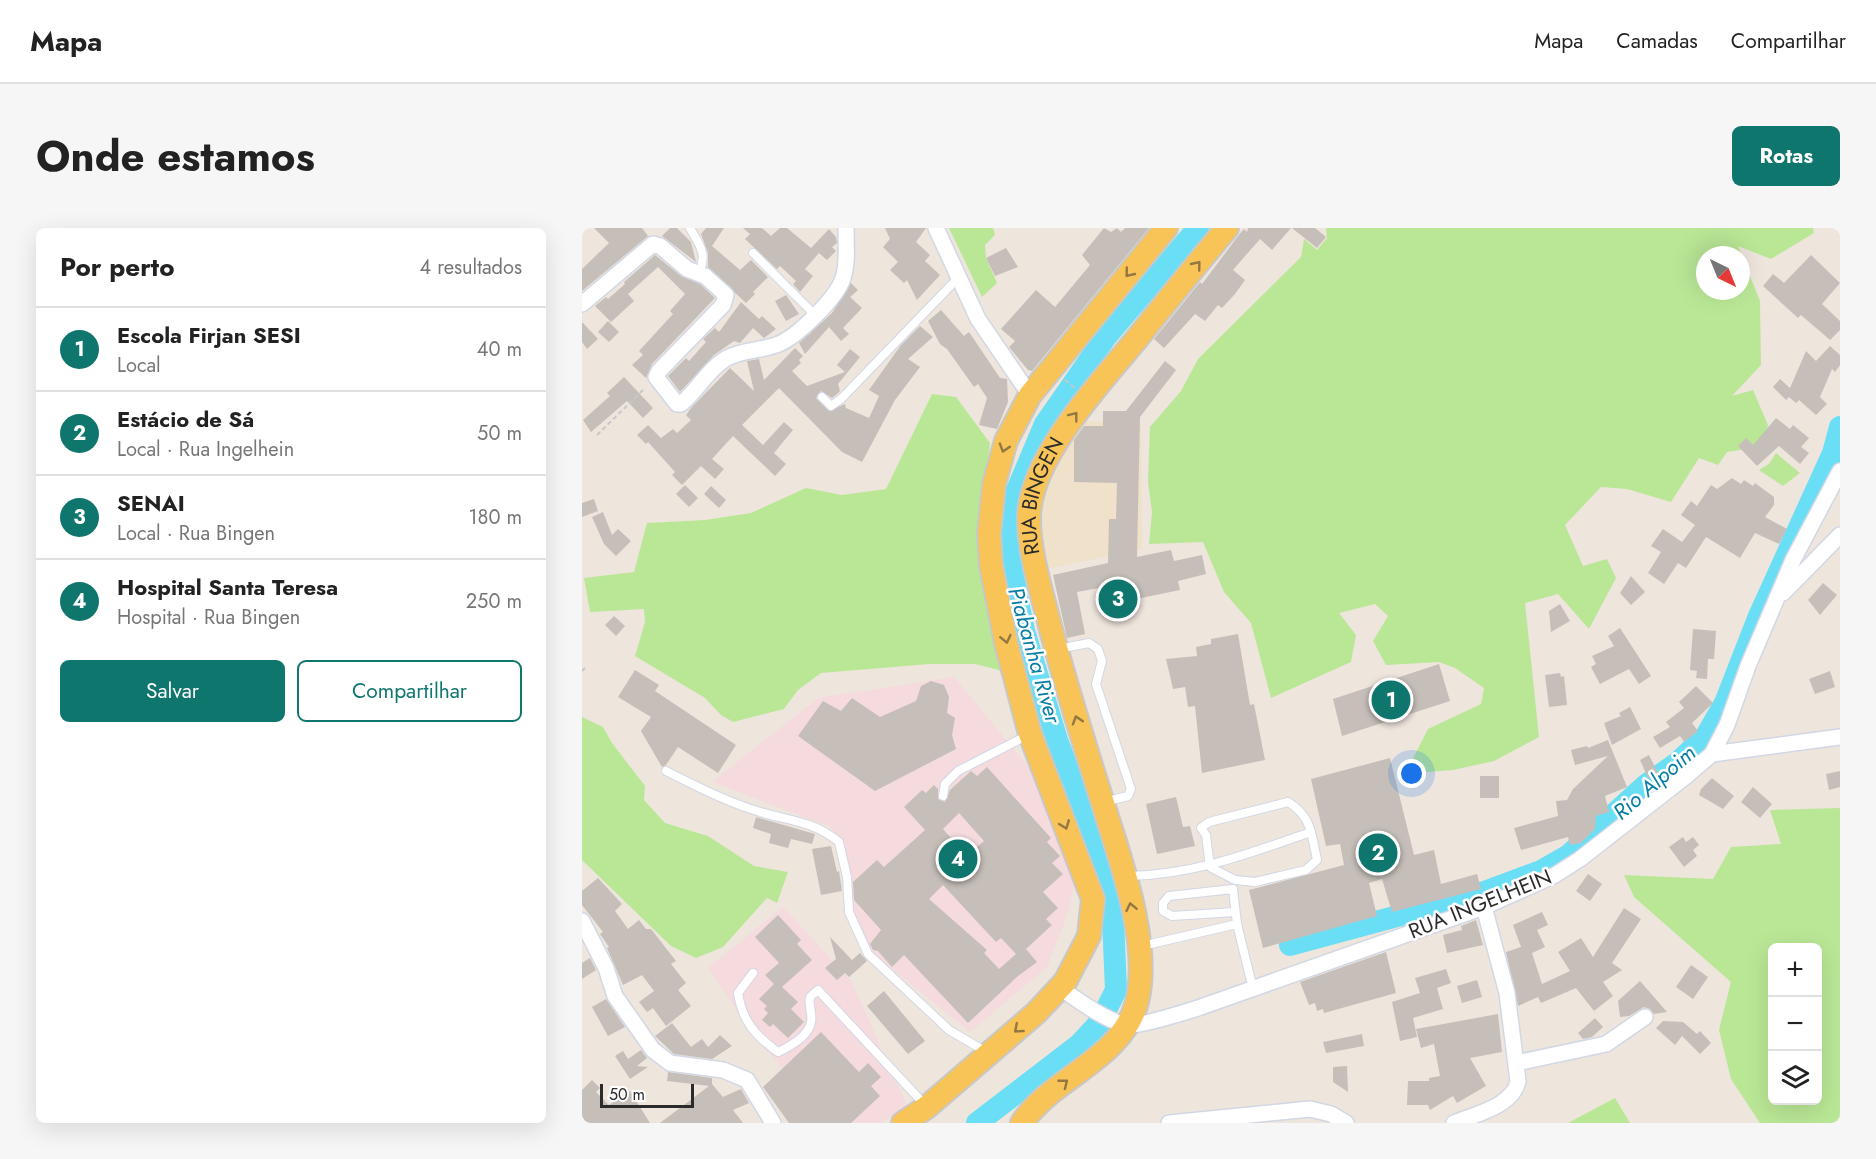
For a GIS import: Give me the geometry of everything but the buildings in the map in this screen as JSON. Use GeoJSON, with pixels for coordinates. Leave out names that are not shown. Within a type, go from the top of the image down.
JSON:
{"type":"FeatureCollection","features":[{"type":"Feature","properties":{"kind":"main road"},"geometry":{"type":"LineString","coordinates":[[903,1123],[927,1107],[1036,1013],[1072,971],[1089,936],[1093,899],[1030,734],[1006,643],[991,565],[989,534],[994,484],[1006,441],[1030,395],[1166,228]]}},
{"type":"Feature","properties":{"kind":"main road","name":"RUA BINGEN"},"geometry":{"type":"LineString","coordinates":[[1127,1026],[1137,1002],[1139,946],[1124,876],[1056,650],[1032,548],[1029,516],[1035,489],[1054,446],[1070,418],[1227,228]]}},
{"type":"Feature","properties":{"kind":"main road"},"geometry":{"type":"LineString","coordinates":[[1022,1123],[1033,1108],[1105,1051],[1127,1026]]}},
{"type":"Feature","properties":{"kind":"street"},"geometry":{"type":"LineString","coordinates":[[582,304],[650,244],[657,244],[687,269],[699,272],[726,295],[726,300],[656,377],[677,404],[681,404],[723,360],[735,354],[777,345],[798,332],[815,315],[840,286],[844,276],[846,228]]}},
{"type":"Feature","properties":{"kind":"street"},"geometry":{"type":"LineString","coordinates":[[936,228],[958,278],[989,336],[1030,395]]}},
{"type":"Feature","properties":{"kind":"street","name":"RUA INGELHEIN"},"geometry":{"type":"LineString","coordinates":[[1127,1026],[1198,1008],[1484,907],[1555,875],[1580,859],[1712,754],[1727,725],[1792,560],[1840,471]]}},
{"type":"Feature","properties":{"kind":"street"},"geometry":{"type":"LineString","coordinates":[[1775,602],[1840,535]]}},
{"type":"Feature","properties":{"kind":"street"},"geometry":{"type":"LineString","coordinates":[[1712,754],[1840,737]]}},
{"type":"Feature","properties":{"kind":"street"},"geometry":{"type":"LineString","coordinates":[[1454,1123],[1508,1099],[1516,1090],[1516,1063],[1506,993],[1484,907]]}},
{"type":"Feature","properties":{"kind":"street"},"geometry":{"type":"LineString","coordinates":[[582,921],[606,968],[615,996],[653,1050],[670,1063],[723,1070],[747,1080],[773,1123]]}},
{"type":"Feature","properties":{"kind":"street"},"geometry":{"type":"LineString","coordinates":[[1059,988],[1127,1026]]}},
{"type":"Feature","properties":{"kind":"street"},"geometry":{"type":"LineString","coordinates":[[1516,1063],[1605,1044],[1645,1017]]}},
{"type":"Feature","properties":{"kind":"street"},"geometry":{"type":"LineString","coordinates":[[1169,1123],[1310,1109],[1331,1114],[1346,1123]]}},
{"type":"Feature","properties":{"kind":"lane"},"geometry":{"type":"LineString","coordinates":[[690,228],[703,252],[704,261],[699,272]]}},
{"type":"Feature","properties":{"kind":"lane"},"geometry":{"type":"LineString","coordinates":[[753,253],[815,315]]}},
{"type":"Feature","properties":{"kind":"lane"},"geometry":{"type":"LineString","coordinates":[[822,397],[831,406],[841,399],[958,278]]}},
{"type":"Feature","properties":{"kind":"lane"},"geometry":{"type":"LineString","coordinates":[[1056,650],[1089,643],[1098,649],[1102,661],[1096,684],[1131,789],[1128,796],[1103,802]]}},
{"type":"Feature","properties":{"kind":"lane"},"geometry":{"type":"LineString","coordinates":[[943,796],[945,784],[958,771],[1030,734]]}},
{"type":"Feature","properties":{"kind":"lane"},"geometry":{"type":"LineString","coordinates":[[666,771],[722,799],[759,812],[814,824],[839,842],[847,876],[849,912],[868,954],[949,1030],[989,1054]]}},
{"type":"Feature","properties":{"kind":"lane"},"geometry":{"type":"LineString","coordinates":[[1288,802],[1302,810],[1311,832],[1317,860],[1306,870],[1255,882],[1235,880],[1210,867],[1206,835],[1201,828],[1209,822],[1288,802]]}},
{"type":"Feature","properties":{"kind":"lane"},"geometry":{"type":"LineString","coordinates":[[1124,876],[1153,876],[1210,867],[1311,832]]}},
{"type":"Feature","properties":{"kind":"lane"},"geometry":{"type":"LineString","coordinates":[[1235,880],[1233,889],[1235,912],[1253,989]]}},
{"type":"Feature","properties":{"kind":"lane"},"geometry":{"type":"LineString","coordinates":[[1233,889],[1169,896],[1163,903],[1163,911],[1172,916],[1235,912]]}},
{"type":"Feature","properties":{"kind":"lane"},"geometry":{"type":"LineString","coordinates":[[1139,946],[1237,924]]}},
{"type":"Feature","properties":{"kind":"lane"},"geometry":{"type":"LineString","coordinates":[[753,973],[738,993],[742,1015],[778,1052],[791,1047],[808,1029],[812,1021],[810,997],[818,990],[927,1107]]}},
{"type":"Feature","properties":{"kind":"path"},"geometry":{"type":"LineString","coordinates":[[597,435],[656,377]]}},
{"type":"Feature","properties":{"kind":"path"},"geometry":{"type":"LineString","coordinates":[[582,671],[585,668]]}},
{"type":"Feature","properties":{"kind":"shaded area"},"geometry":{"type":"Polygon","coordinates":[[[1077,421],[1141,423],[1142,549],[1042,570],[1036,518],[1077,421]]]}},
{"type":"Feature","properties":{"kind":"shaded area"},"geometry":{"type":"Polygon","coordinates":[[[954,677],[1039,780],[1077,870],[1068,913],[1047,967],[970,1032],[871,952],[849,903],[842,849],[831,827],[712,782],[818,698],[954,677]]]}},
{"type":"Feature","properties":{"kind":"shaded area"},"geometry":{"type":"Polygon","coordinates":[[[783,907],[852,982],[907,1106],[880,1123],[830,1123],[754,1035],[708,968],[783,907]]]}},
{"type":"Feature","properties":{"kind":"green space"},"geometry":{"type":"Polygon","coordinates":[[[949,228],[993,228],[995,235],[985,245],[986,258],[997,283],[982,297],[949,228]]]}},
{"type":"Feature","properties":{"kind":"green space"},"geometry":{"type":"Polygon","coordinates":[[[1326,228],[1813,228],[1814,233],[1771,259],[1750,251],[1750,246],[1696,246],[1696,300],[1750,300],[1750,276],[1760,301],[1761,365],[1732,396],[1753,390],[1768,425],[1761,447],[1727,452],[1718,465],[1699,458],[1671,502],[1627,489],[1601,487],[1565,525],[1583,566],[1607,559],[1616,578],[1589,629],[1558,594],[1525,603],[1539,737],[1494,761],[1453,770],[1405,774],[1428,729],[1481,704],[1484,688],[1455,668],[1439,662],[1386,665],[1373,641],[1388,616],[1375,604],[1339,613],[1356,635],[1351,662],[1271,698],[1251,623],[1224,592],[1203,542],[1149,544],[1152,512],[1148,482],[1150,427],[1181,391],[1198,359],[1301,257],[1304,239],[1317,250],[1327,238],[1326,228]]]}},
{"type":"Feature","properties":{"kind":"green space"},"geometry":{"type":"Polygon","coordinates":[[[932,394],[956,397],[990,443],[979,540],[1003,671],[975,664],[929,664],[821,673],[798,690],[784,709],[733,722],[721,715],[705,698],[635,656],[645,622],[644,609],[590,612],[584,578],[634,572],[647,523],[705,520],[751,513],[806,488],[842,495],[886,489],[932,394]]]}},
{"type":"Feature","properties":{"kind":"green space"},"geometry":{"type":"Polygon","coordinates":[[[1776,453],[1800,473],[1783,486],[1759,470],[1769,464],[1776,453]]]}},
{"type":"Feature","properties":{"kind":"green space"},"geometry":{"type":"Polygon","coordinates":[[[582,717],[603,727],[612,743],[645,786],[644,800],[665,823],[708,836],[754,866],[788,872],[777,903],[767,898],[723,947],[696,958],[671,946],[582,860],[582,717]]]}},
{"type":"Feature","properties":{"kind":"green space"},"geometry":{"type":"Polygon","coordinates":[[[1840,808],[1840,1123],[1760,1123],[1731,1079],[1719,1030],[1731,982],[1634,897],[1624,875],[1713,879],[1731,847],[1781,844],[1770,810],[1840,808]]]}},
{"type":"Feature","properties":{"kind":"green space"},"geometry":{"type":"Polygon","coordinates":[[[1615,1098],[1630,1123],[1568,1123],[1615,1098]]]}},
{"type":"Feature","properties":{"kind":"waterway","name":"Piabanha River"},"geometry":{"type":"LineString","coordinates":[[977,1123],[1080,1044],[1100,1022],[1116,990],[1113,920],[1089,826],[1057,740],[1024,631],[1008,552],[1012,502],[1045,424],[1105,338],[1198,228]]}},
{"type":"Feature","properties":{"kind":"waterway","name":"Rio Alpoim"},"geometry":{"type":"LineString","coordinates":[[1290,945],[1479,894],[1541,871],[1569,855],[1646,785],[1677,763],[1706,736],[1725,703],[1759,616],[1833,453],[1840,427]]}},
{"type":"Feature","properties":{"kind":"place","name":"SENAI"},"geometry":{"type":"Point","coordinates":[1118,599]}},
{"type":"Feature","properties":{"kind":"place","name":"Escola Firjan SESI"},"geometry":{"type":"Point","coordinates":[1391,700]}},
{"type":"Feature","properties":{"kind":"place","name":"Estácio de Sá"},"geometry":{"type":"Point","coordinates":[1378,853]}},
{"type":"Feature","properties":{"kind":"place","name":"Hospital Santa Teresa"},"geometry":{"type":"Point","coordinates":[958,859]}}]}
